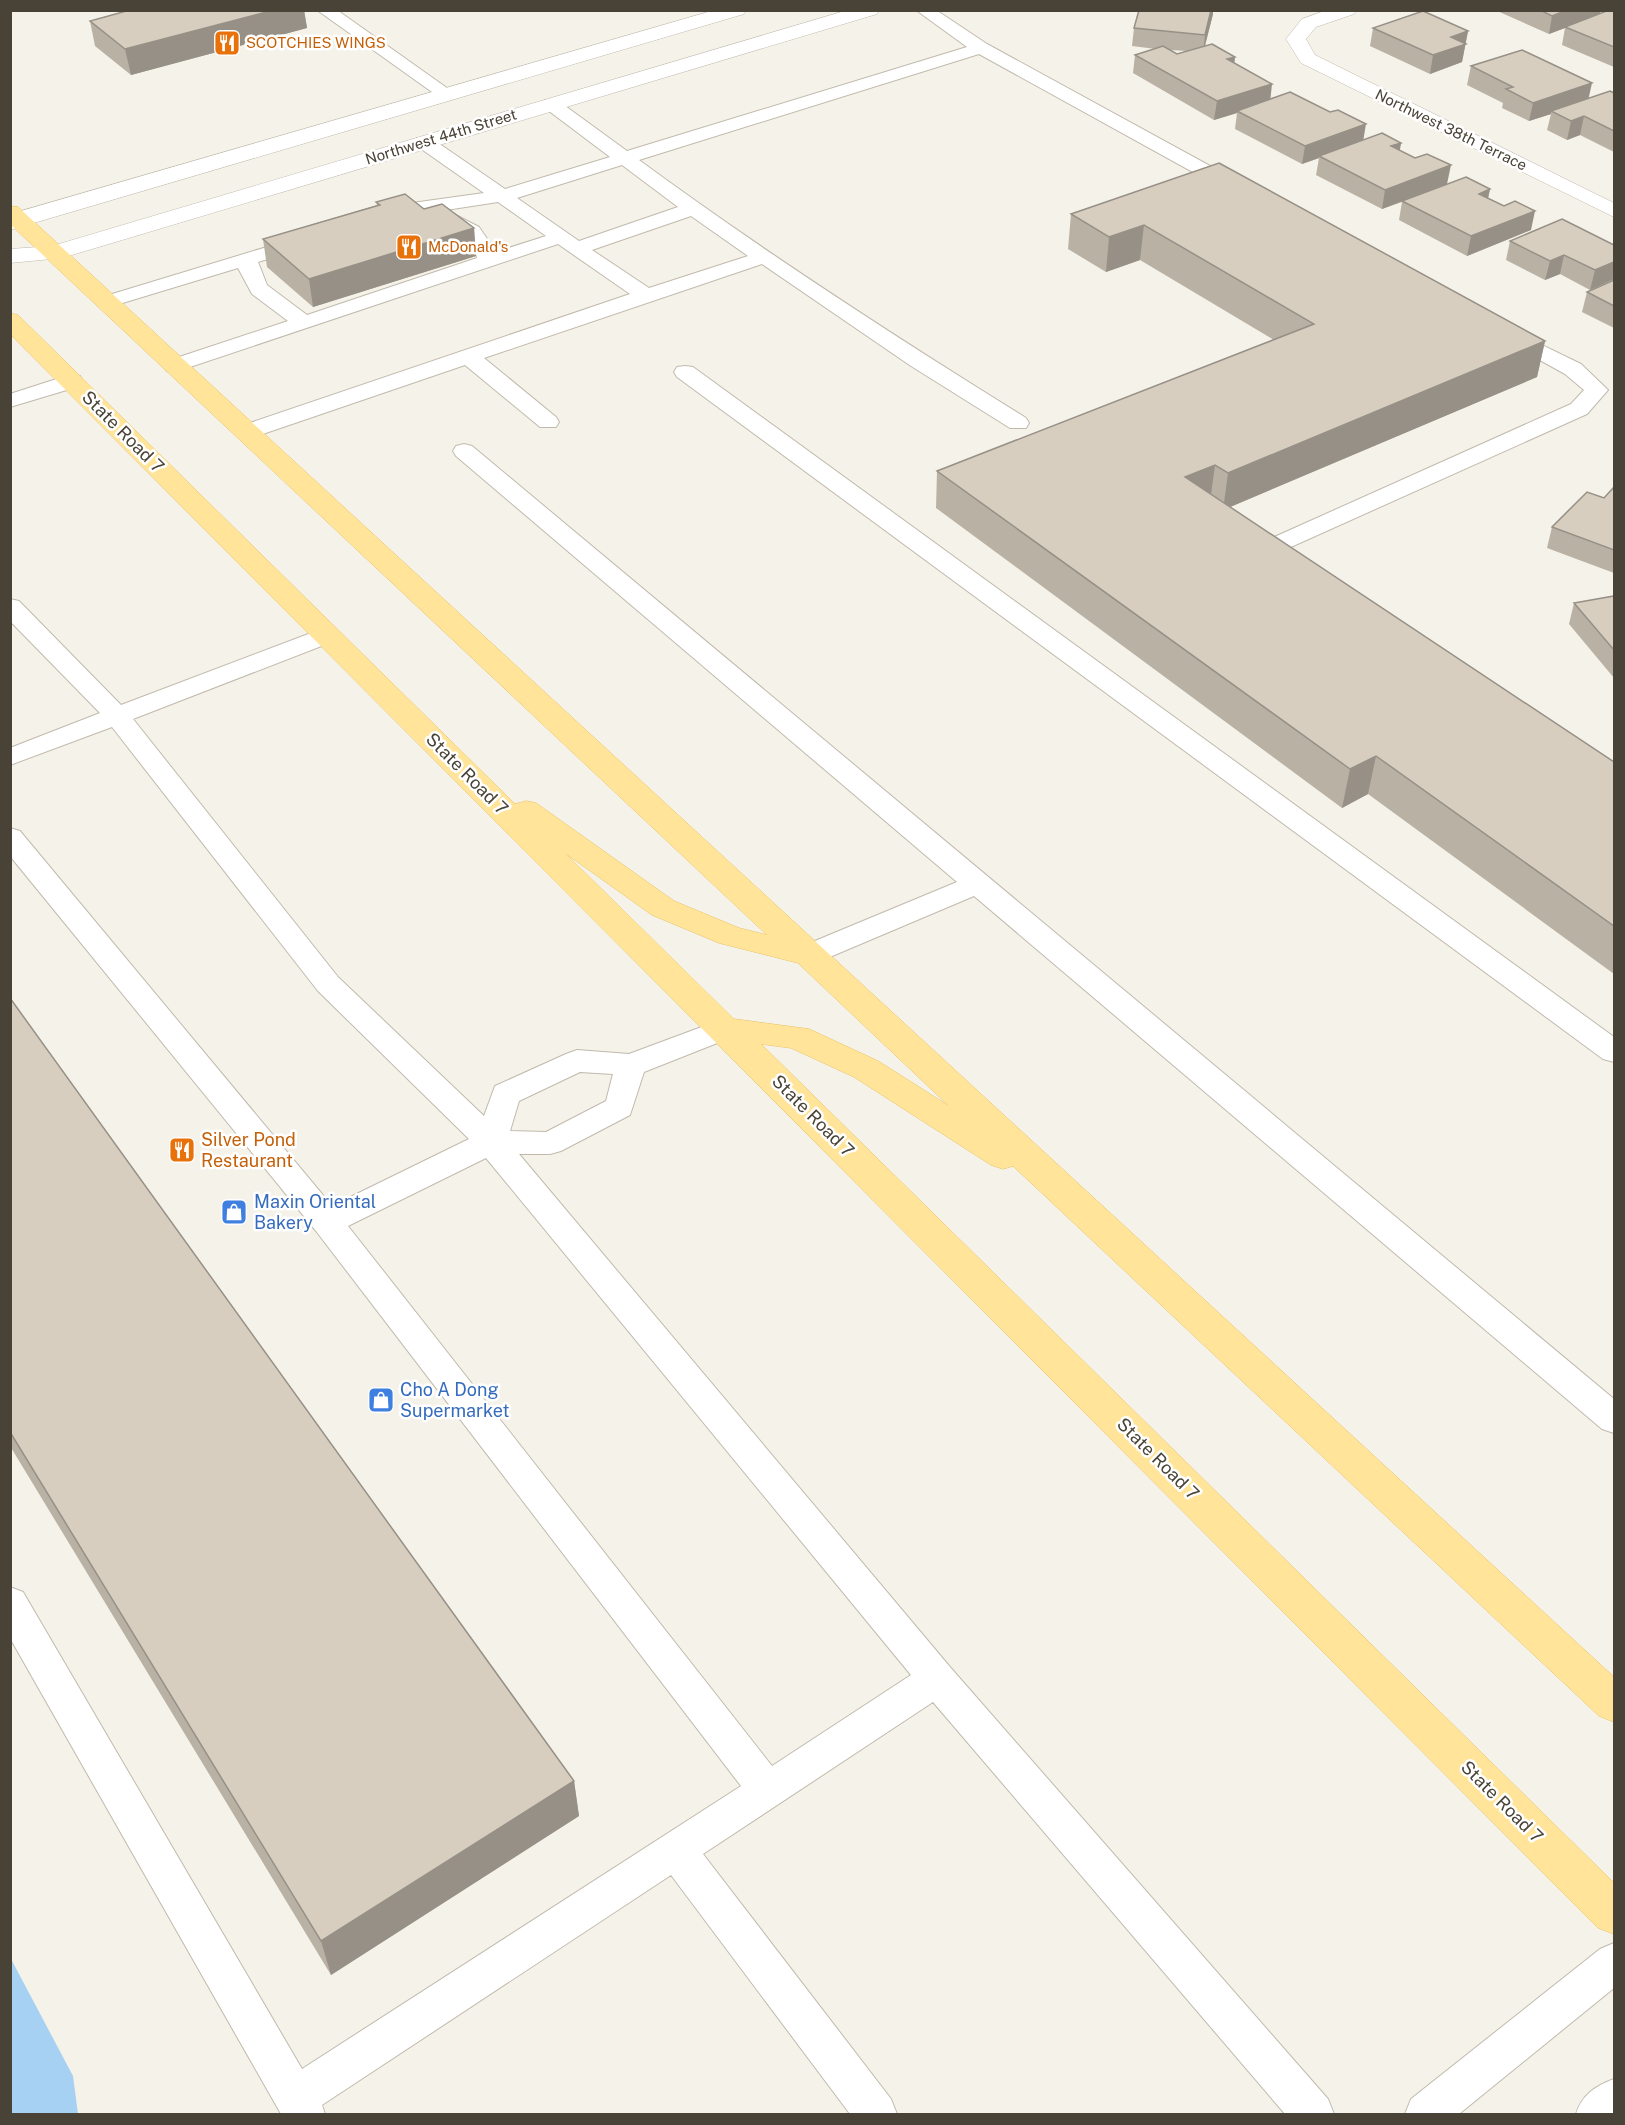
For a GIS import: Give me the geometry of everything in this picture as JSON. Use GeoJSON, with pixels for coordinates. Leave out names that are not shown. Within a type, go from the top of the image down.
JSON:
{"type":"FeatureCollection","features":[{"type":"Feature","properties":{"kind":"main road"},"geometry":{"type":"LineString","coordinates":[[13,218],[176,366],[1614,1703]]}},
{"type":"Feature","properties":{"kind":"main road","name":"State Road 7"},"geometry":{"type":"LineString","coordinates":[[10,320],[1614,1913]]}},
{"type":"Feature","properties":{"kind":"main road"},"geometry":{"type":"LineString","coordinates":[[444,752],[663,908],[730,936],[808,955]]}},
{"type":"Feature","properties":{"kind":"main road"},"geometry":{"type":"LineString","coordinates":[[725,1029],[797,1037],[866,1069],[1074,1201]]}},
{"type":"Feature","properties":{"kind":"street"},"geometry":{"type":"LineString","coordinates":[[13,218],[737,10]]}},
{"type":"Feature","properties":{"kind":"street","name":"Northwest 44th Street"},"geometry":{"type":"LineString","coordinates":[[10,256],[54,254],[870,10]]}},
{"type":"Feature","properties":{"kind":"street","name":"Northwest 38th Terrace"},"geometry":{"type":"LineString","coordinates":[[1347,10],[1309,23],[1296,39],[1308,59],[1614,211]]}},
{"type":"Feature","properties":{"kind":"lane"},"geometry":{"type":"LineString","coordinates":[[325,10],[445,93]]}},
{"type":"Feature","properties":{"kind":"lane"},"geometry":{"type":"LineString","coordinates":[[924,10],[981,48],[1253,197]]}},
{"type":"Feature","properties":{"kind":"lane"},"geometry":{"type":"LineString","coordinates":[[368,222],[412,209],[502,196],[981,48]]}},
{"type":"Feature","properties":{"kind":"lane"},"geometry":{"type":"LineString","coordinates":[[551,104],[693,209],[910,356],[1018,423]]}},
{"type":"Feature","properties":{"kind":"lane"},"geometry":{"type":"LineString","coordinates":[[424,142],[646,296]]}},
{"type":"Feature","properties":{"kind":"lane"},"geometry":{"type":"LineString","coordinates":[[412,209],[441,214],[473,232],[486,246],[488,263]]}},
{"type":"Feature","properties":{"kind":"lane"},"geometry":{"type":"LineString","coordinates":[[176,366],[488,263],[693,209]]}},
{"type":"Feature","properties":{"kind":"lane"},"geometry":{"type":"LineString","coordinates":[[106,302],[324,236]]}},
{"type":"Feature","properties":{"kind":"lane"},"geometry":{"type":"LineString","coordinates":[[246,432],[764,257]]}},
{"type":"Feature","properties":{"kind":"lane"},"geometry":{"type":"LineString","coordinates":[[247,259],[248,273],[255,285],[268,298],[305,323]]}},
{"type":"Feature","properties":{"kind":"lane"},"geometry":{"type":"LineString","coordinates":[[1294,587],[1274,574],[1269,548],[1579,409],[1597,390],[1573,369],[1490,325]]}},
{"type":"Feature","properties":{"kind":"lane"},"geometry":{"type":"LineString","coordinates":[[468,356],[548,422]]}},
{"type":"Feature","properties":{"kind":"lane"},"geometry":{"type":"LineString","coordinates":[[685,372],[1614,1052]]}},
{"type":"Feature","properties":{"kind":"lane"},"geometry":{"type":"LineString","coordinates":[[10,401],[72,381]]}},
{"type":"Feature","properties":{"kind":"lane"},"geometry":{"type":"LineString","coordinates":[[464,451],[1614,1419]]}},
{"type":"Feature","properties":{"kind":"lane"},"geometry":{"type":"LineString","coordinates":[[10,606],[117,716],[328,984],[491,1142],[937,1679],[1313,2115]]}},
{"type":"Feature","properties":{"kind":"lane"},"geometry":{"type":"LineString","coordinates":[[10,757],[328,635]]}},
{"type":"Feature","properties":{"kind":"lane"},"geometry":{"type":"LineString","coordinates":[[10,837],[327,1222],[768,1790]]}},
{"type":"Feature","properties":{"kind":"lane"},"geometry":{"type":"LineString","coordinates":[[808,955],[977,884]]}},
{"type":"Feature","properties":{"kind":"lane"},"geometry":{"type":"LineString","coordinates":[[491,1142],[506,1094],[577,1061],[631,1065],[725,1029]]}},
{"type":"Feature","properties":{"kind":"lane"},"geometry":{"type":"LineString","coordinates":[[327,1222],[491,1142],[550,1143],[619,1107],[631,1065]]}},
{"type":"Feature","properties":{"kind":"lane"},"geometry":{"type":"LineString","coordinates":[[10,1603],[300,2106],[676,1850],[937,1679]]}},
{"type":"Feature","properties":{"kind":"lane"},"geometry":{"type":"LineString","coordinates":[[676,1850],[876,2115]]}},
{"type":"Feature","properties":{"kind":"lane"},"geometry":{"type":"LineString","coordinates":[[1426,2115],[1614,1963]]}},
{"type":"Feature","properties":{"kind":"lane"},"geometry":{"type":"LineString","coordinates":[[1597,2115],[1614,2100]]}},
{"type":"Feature","properties":{"kind":"water"},"geometry":{"type":"Polygon","coordinates":[[[10,1957],[73,2076],[78,2114],[11,2114],[10,1957]]]}},
{"type":"Feature","properties":{"kind":"building"},"geometry":{"type":"Polygon","coordinates":[[[130,10],[274,10],[125,49],[90,21],[130,10]]]}},
{"type":"Feature","properties":{"kind":"building"},"geometry":{"type":"Polygon","coordinates":[[[1139,10],[1211,10],[1205,35],[1134,28],[1139,10]]]}},
{"type":"Feature","properties":{"kind":"building"},"geometry":{"type":"Polygon","coordinates":[[[1540,10],[1567,10],[1552,16],[1540,10]]]}},
{"type":"Feature","properties":{"kind":"building"},"geometry":{"type":"Polygon","coordinates":[[[1614,10],[1614,47],[1565,27],[1614,10]]]}},
{"type":"Feature","properties":{"kind":"building"},"geometry":{"type":"Polygon","coordinates":[[[1423,11],[1468,31],[1451,37],[1466,44],[1433,55],[1373,28],[1423,11]]]}},
{"type":"Feature","properties":{"kind":"building"},"geometry":{"type":"Polygon","coordinates":[[[1212,44],[1235,57],[1227,59],[1272,84],[1217,101],[1135,55],[1163,46],[1177,54],[1212,44]]]}},
{"type":"Feature","properties":{"kind":"building"},"geometry":{"type":"Polygon","coordinates":[[[1522,50],[1592,83],[1533,103],[1506,89],[1513,87],[1471,66],[1522,50]]]}},
{"type":"Feature","properties":{"kind":"building"},"geometry":{"type":"Polygon","coordinates":[[[1610,91],[1614,93],[1614,131],[1584,116],[1571,121],[1551,111],[1610,91]]]}},
{"type":"Feature","properties":{"kind":"building"},"geometry":{"type":"Polygon","coordinates":[[[1290,92],[1330,112],[1338,110],[1366,124],[1305,146],[1237,111],[1290,92]]]}},
{"type":"Feature","properties":{"kind":"building"},"geometry":{"type":"Polygon","coordinates":[[[1382,133],[1401,143],[1391,146],[1415,158],[1427,154],[1451,165],[1385,190],[1319,156],[1382,133]]]}},
{"type":"Feature","properties":{"kind":"building"},"geometry":{"type":"Polygon","coordinates":[[[1219,163],[1545,341],[1228,473],[1215,465],[1185,477],[1614,762],[1614,926],[1376,756],[1350,769],[937,471],[1314,324],[1144,225],[1109,237],[1071,214],[1219,163]]]}},
{"type":"Feature","properties":{"kind":"building"},"geometry":{"type":"Polygon","coordinates":[[[1466,177],[1490,189],[1479,194],[1504,206],[1515,201],[1535,211],[1471,236],[1402,201],[1466,177]]]}},
{"type":"Feature","properties":{"kind":"building"},"geometry":{"type":"Polygon","coordinates":[[[405,194],[424,209],[442,204],[474,228],[309,279],[263,239],[380,205],[376,202],[405,194]]]}},
{"type":"Feature","properties":{"kind":"building"},"geometry":{"type":"Polygon","coordinates":[[[1562,219],[1614,245],[1614,262],[1595,270],[1564,255],[1550,261],[1510,241],[1562,219]]]}},
{"type":"Feature","properties":{"kind":"building"},"geometry":{"type":"Polygon","coordinates":[[[1614,280],[1614,306],[1587,292],[1614,280]]]}},
{"type":"Feature","properties":{"kind":"building"},"geometry":{"type":"Polygon","coordinates":[[[1614,487],[1614,550],[1552,527],[1587,492],[1604,498],[1614,487]]]}},
{"type":"Feature","properties":{"kind":"building"},"geometry":{"type":"Polygon","coordinates":[[[1614,596],[1614,650],[1574,603],[1614,596]]]}},
{"type":"Feature","properties":{"kind":"building"},"geometry":{"type":"Polygon","coordinates":[[[10,998],[574,1781],[321,1941],[10,1432],[10,998]]]}},
{"type":"Feature","properties":{"kind":"place","name":"SCOTCHIES WINGS"},"geometry":{"type":"Point","coordinates":[227,43]}},
{"type":"Feature","properties":{"kind":"place","name":"McDonald's"},"geometry":{"type":"Point","coordinates":[409,247]}},
{"type":"Feature","properties":{"kind":"place","name":"Silver Pond Restaurant"},"geometry":{"type":"Point","coordinates":[182,1150]}},
{"type":"Feature","properties":{"kind":"place","name":"Maxin Oriental Bakery"},"geometry":{"type":"Point","coordinates":[234,1212]}},
{"type":"Feature","properties":{"kind":"place","name":"Cho A Dong Supermarket"},"geometry":{"type":"Point","coordinates":[381,1400]}}]}
